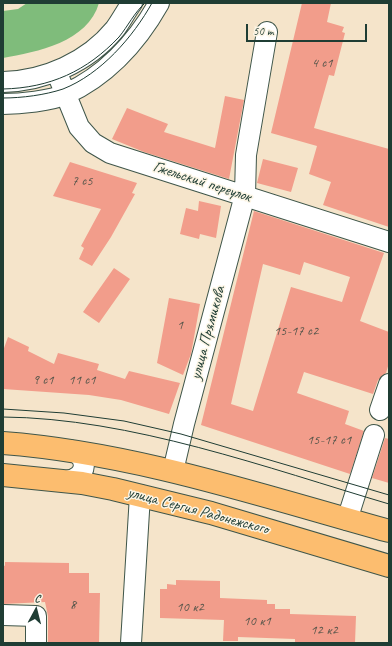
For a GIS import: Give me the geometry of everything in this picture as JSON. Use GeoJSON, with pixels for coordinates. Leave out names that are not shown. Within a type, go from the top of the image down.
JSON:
{"type":"FeatureCollection","features":[{"type":"Feature","properties":{"kind":"main road","name":"улица Сергия Радонежского"},"geometry":{"type":"LineString","coordinates":[[3,443],[69,450],[118,458],[173,471],[389,531]]}},
{"type":"Feature","properties":{"kind":"main road","name":"улица Сергия Радонежского"},"geometry":{"type":"LineString","coordinates":[[3,475],[67,481],[140,495],[389,566]]}},
{"type":"Feature","properties":{"kind":"street"},"geometry":{"type":"LineString","coordinates":[[3,82],[18,81],[57,72],[91,52],[114,30],[132,3]]}},
{"type":"Feature","properties":{"kind":"street"},"geometry":{"type":"LineString","coordinates":[[3,104],[20,104],[66,94],[105,70],[132,44],[159,3]]}},
{"type":"Feature","properties":{"kind":"street","name":"улица Прямикова"},"geometry":{"type":"LineString","coordinates":[[173,471],[184,424],[245,195],[246,155],[267,32]]}},
{"type":"Feature","properties":{"kind":"street","name":"Гжельский переулок"},"geometry":{"type":"LineString","coordinates":[[57,72],[79,127],[93,143],[110,153],[389,242]]}},
{"type":"Feature","properties":{"kind":"street"},"geometry":{"type":"LineString","coordinates":[[380,410],[389,384]]}},
{"type":"Feature","properties":{"kind":"street"},"geometry":{"type":"LineString","coordinates":[[346,520],[374,435]]}},
{"type":"Feature","properties":{"kind":"street"},"geometry":{"type":"LineString","coordinates":[[67,481],[75,480],[80,476],[84,466],[81,456],[77,452],[69,450]]}},
{"type":"Feature","properties":{"kind":"street"},"geometry":{"type":"LineString","coordinates":[[132,643],[140,495]]}},
{"type":"Feature","properties":{"kind":"street"},"geometry":{"type":"LineString","coordinates":[[3,615],[36,616],[36,643]]}},
{"type":"Feature","properties":{"kind":"green space"},"geometry":{"type":"Polygon","coordinates":[[[27,3],[99,3],[93,16],[84,27],[73,36],[60,43],[45,48],[3,58],[3,11],[18,9],[27,3]]]}},
{"type":"Feature","properties":{"kind":"building"},"geometry":{"type":"Polygon","coordinates":[[[302,3],[331,3],[327,22],[344,27],[342,32],[345,33],[334,76],[329,75],[314,128],[389,149],[389,227],[323,205],[331,182],[309,174],[317,146],[271,133],[302,3]]]}},
{"type":"Feature","properties":{"kind":"building"},"geometry":{"type":"Polygon","coordinates":[[[225,96],[244,100],[229,179],[144,152],[112,139],[127,108],[168,124],[164,132],[215,148],[225,96]]]}},
{"type":"Feature","properties":{"kind":"building"},"geometry":{"type":"Polygon","coordinates":[[[263,159],[298,168],[291,192],[257,183],[263,159]]]}},
{"type":"Feature","properties":{"kind":"building"},"geometry":{"type":"Polygon","coordinates":[[[70,162],[137,183],[132,193],[135,194],[111,237],[92,266],[79,259],[84,248],[81,246],[101,209],[53,196],[70,162]]]}},
{"type":"Feature","properties":{"kind":"building"},"geometry":{"type":"Polygon","coordinates":[[[199,201],[221,206],[216,238],[200,234],[199,239],[180,234],[186,208],[198,211],[199,201]]]}},
{"type":"Feature","properties":{"kind":"building"},"geometry":{"type":"Polygon","coordinates":[[[254,211],[384,253],[360,321],[389,332],[389,363],[386,373],[378,380],[373,394],[304,372],[297,393],[349,411],[345,424],[364,431],[350,474],[201,425],[254,211]],[[304,262],[300,275],[263,264],[231,404],[253,411],[291,287],[342,302],[350,277],[304,262]]]}},
{"type":"Feature","properties":{"kind":"building"},"geometry":{"type":"Polygon","coordinates":[[[114,268],[130,279],[99,323],[83,312],[114,268]]]}},
{"type":"Feature","properties":{"kind":"building"},"geometry":{"type":"Polygon","coordinates":[[[169,298],[200,304],[191,354],[183,375],[157,363],[169,298]]]}},
{"type":"Feature","properties":{"kind":"building"},"geometry":{"type":"Polygon","coordinates":[[[8,337],[29,347],[28,351],[54,364],[58,353],[99,364],[97,370],[125,379],[129,371],[180,383],[169,414],[121,400],[89,395],[3,389],[3,351],[8,337]]]}},
{"type":"Feature","properties":{"kind":"building"},"geometry":{"type":"Polygon","coordinates":[[[385,438],[389,439],[389,483],[372,478],[385,438]]]}},
{"type":"Feature","properties":{"kind":"building"},"geometry":{"type":"Polygon","coordinates":[[[5,562],[69,563],[69,573],[89,573],[89,593],[100,593],[99,643],[48,643],[48,616],[45,602],[3,604],[3,565],[5,566],[5,562]]]}},
{"type":"Feature","properties":{"kind":"building"},"geometry":{"type":"Polygon","coordinates":[[[176,580],[220,581],[220,598],[267,600],[267,604],[275,604],[275,609],[290,609],[290,614],[356,616],[355,643],[295,643],[295,639],[238,637],[238,641],[223,641],[224,620],[160,618],[160,589],[167,589],[167,584],[176,585],[176,580]]]}},
{"type":"Feature","properties":{"kind":"tram line"},"geometry":{"type":"LineString","coordinates":[[3,89],[20,88],[52,81],[81,68],[107,49],[119,37],[145,3]]}},
{"type":"Feature","properties":{"kind":"tram line"},"geometry":{"type":"LineString","coordinates":[[3,98],[33,96],[49,93],[63,89],[90,74],[103,64],[126,41],[152,3]]}},
{"type":"Feature","properties":{"kind":"tram line"},"geometry":{"type":"LineString","coordinates":[[3,409],[64,413],[124,421],[181,434],[389,495]]}},
{"type":"Feature","properties":{"kind":"tram line"},"geometry":{"type":"LineString","coordinates":[[3,417],[51,420],[100,426],[149,435],[247,461],[389,504]]}}]}
